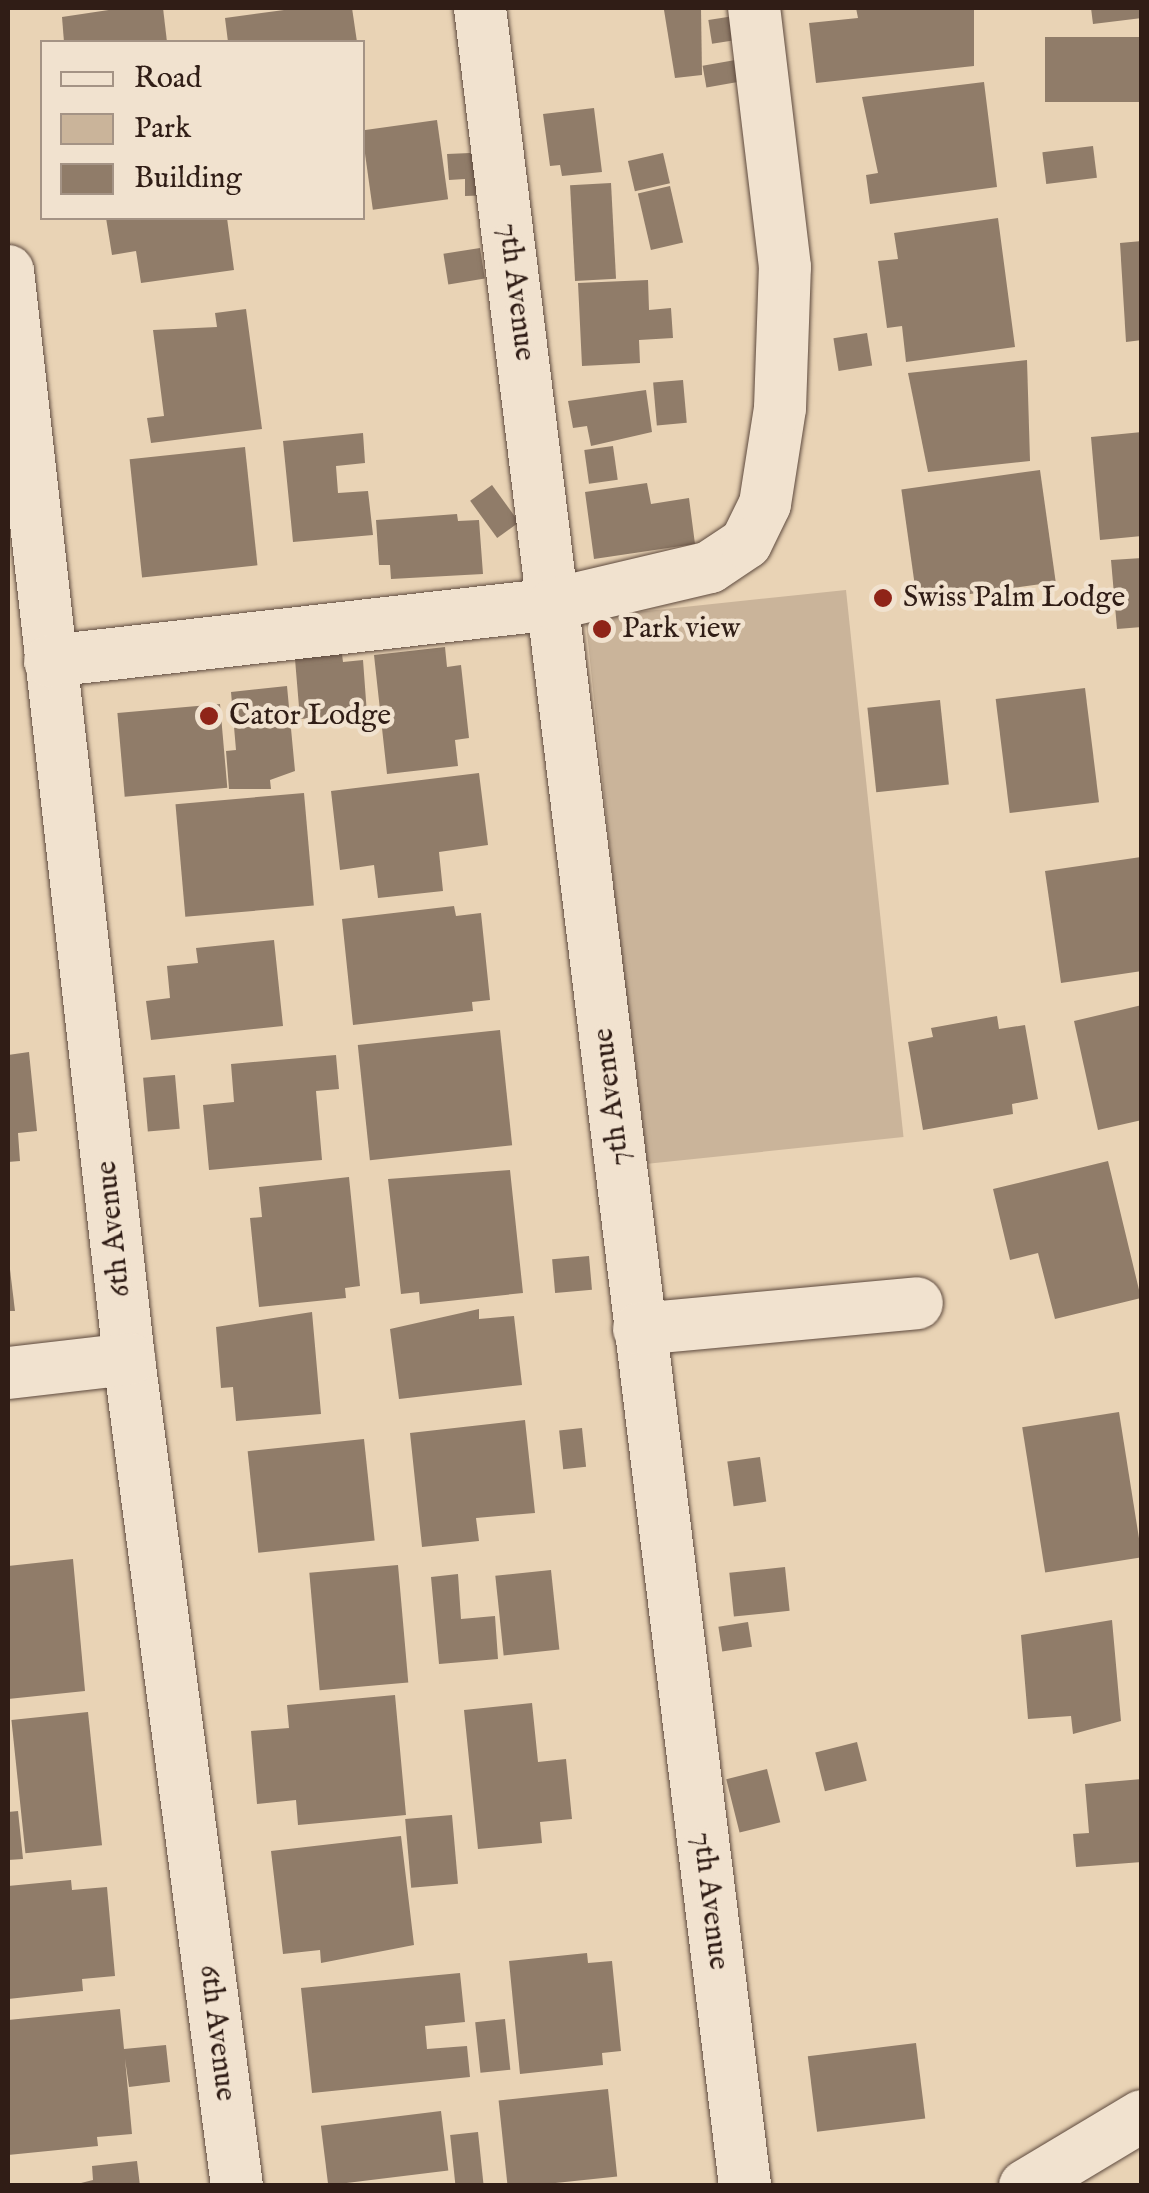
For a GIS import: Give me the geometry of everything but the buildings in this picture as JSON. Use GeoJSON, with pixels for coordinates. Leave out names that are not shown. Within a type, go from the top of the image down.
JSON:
{"type":"FeatureCollection","features":[{"type":"Feature","properties":{"kind":"street","name":"7th Avenue"},"geometry":{"type":"LineString","coordinates":[[480,8],[745,2186]]}},
{"type":"Feature","properties":{"kind":"street"},"geometry":{"type":"LineString","coordinates":[[50,661],[554,604],[710,567],[746,543],[765,504],[780,408],[784,267],[754,8]]}},
{"type":"Feature","properties":{"kind":"street","name":"6th Avenue"},"geometry":{"type":"LineString","coordinates":[[8,271],[128,1360],[236,2186]]}},
{"type":"Feature","properties":{"kind":"street"},"geometry":{"type":"LineString","coordinates":[[639,1329],[917,1303]]}},
{"type":"Feature","properties":{"kind":"street"},"geometry":{"type":"LineString","coordinates":[[8,1373],[128,1360]]}},
{"type":"Feature","properties":{"kind":"street"},"geometry":{"type":"LineString","coordinates":[[1025,2186],[1142,2116]]}},
{"type":"Feature","properties":{"kind":"green space"},"geometry":{"type":"Polygon","coordinates":[[[846,590],[903,1137],[643,1164],[585,617],[846,590]]]}},
{"type":"Feature","properties":{"kind":"place","name":"Swiss Palm Lodge"},"geometry":{"type":"Point","coordinates":[883,598]}},
{"type":"Feature","properties":{"kind":"place","name":"Park view"},"geometry":{"type":"Point","coordinates":[602,629]}},
{"type":"Feature","properties":{"kind":"place","name":"Cator Lodge"},"geometry":{"type":"Point","coordinates":[209,716]}}]}
